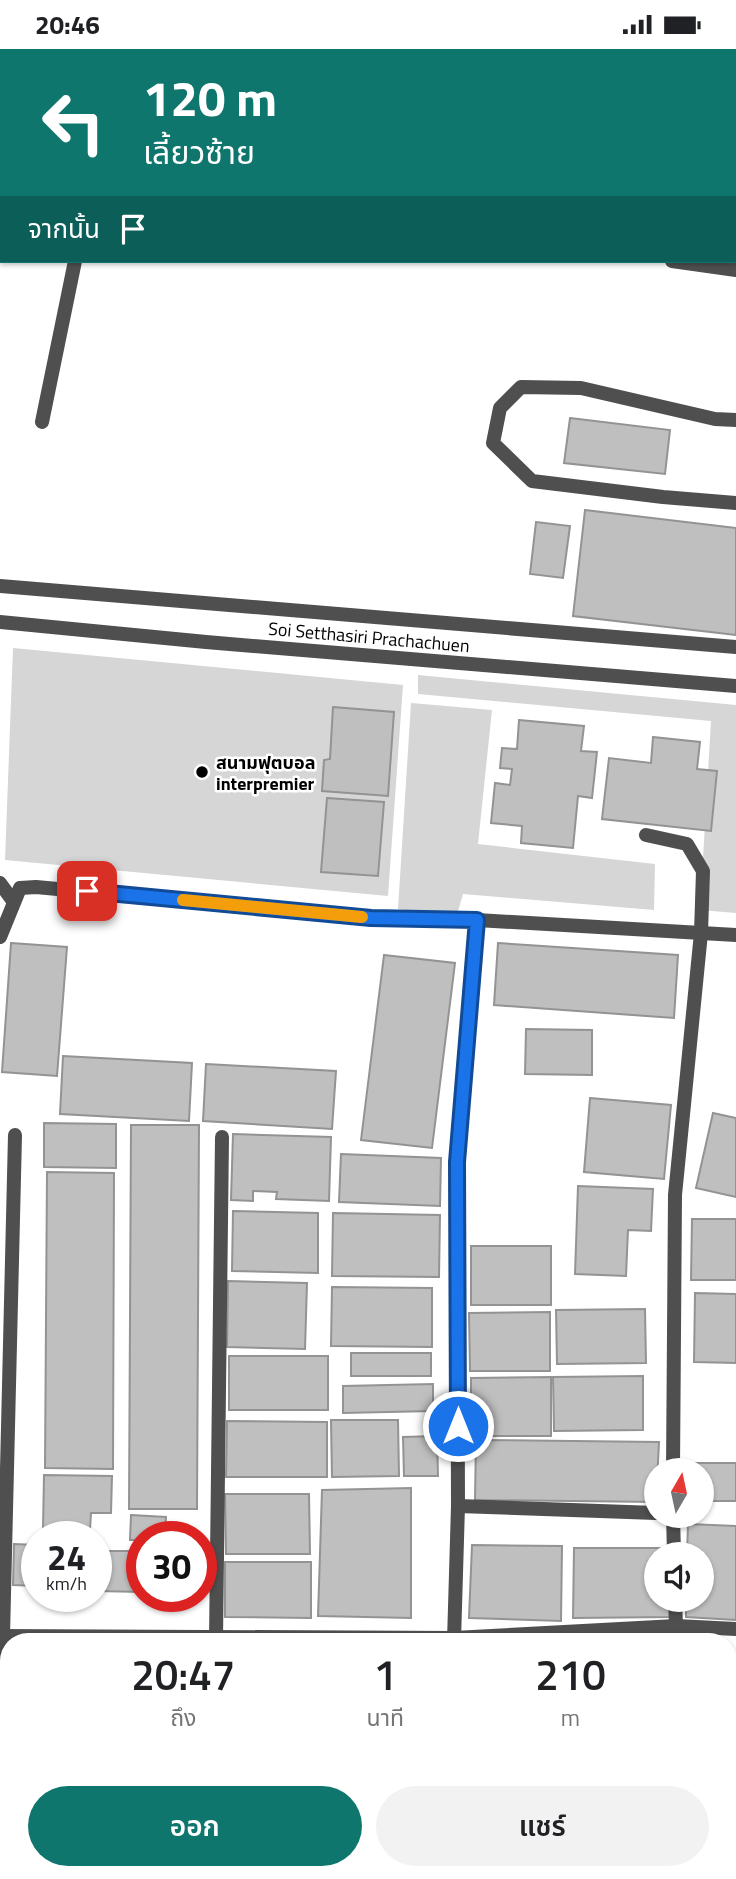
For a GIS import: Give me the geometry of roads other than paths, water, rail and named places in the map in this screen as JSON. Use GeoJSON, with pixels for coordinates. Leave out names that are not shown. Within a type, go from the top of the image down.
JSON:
{"type":"FeatureCollection","features":[{"type":"Feature","properties":{"kind":"street"},"geometry":{"type":"LineString","coordinates":[[42,422],[75,263]]}},
{"type":"Feature","properties":{"kind":"street"},"geometry":{"type":"LineString","coordinates":[[686,263],[736,270]]}},
{"type":"Feature","properties":{"kind":"street"},"geometry":{"type":"LineString","coordinates":[[736,420],[715,419],[581,388],[521,387],[500,408],[493,443],[532,481],[736,503]]}},
{"type":"Feature","properties":{"kind":"street","name":"Soi Setthasiri Prachachuen"},"geometry":{"type":"LineString","coordinates":[[0,586],[736,647]]}},
{"type":"Feature","properties":{"kind":"street","name":"Soi Setthasiri Prachachuen"},"geometry":{"type":"LineString","coordinates":[[0,622],[220,644],[736,686]]}},
{"type":"Feature","properties":{"kind":"street"},"geometry":{"type":"LineString","coordinates":[[646,835],[688,844],[704,871],[701,933],[675,1195],[673,1458]]}},
{"type":"Feature","properties":{"kind":"street"},"geometry":{"type":"LineString","coordinates":[[0,883],[13,901]]}},
{"type":"Feature","properties":{"kind":"street"},"geometry":{"type":"LineString","coordinates":[[0,937],[20,888],[36,887],[371,918],[477,920],[736,935]]}},
{"type":"Feature","properties":{"kind":"street"},"geometry":{"type":"LineString","coordinates":[[454,1633],[458,1506],[457,1162],[477,920]]}},
{"type":"Feature","properties":{"kind":"street"},"geometry":{"type":"LineString","coordinates":[[1,1633],[15,1135]]}},
{"type":"Feature","properties":{"kind":"street"},"geometry":{"type":"LineString","coordinates":[[216,1633],[222,1137]]}},
{"type":"Feature","properties":{"kind":"street"},"geometry":{"type":"LineString","coordinates":[[458,1506],[644,1513]]}},
{"type":"Feature","properties":{"kind":"street"},"geometry":{"type":"LineString","coordinates":[[675,1612],[676,1626]]}},
{"type":"Feature","properties":{"kind":"street"},"geometry":{"type":"LineString","coordinates":[[565,1633],[676,1626],[736,1629]]}},
{"type":"Feature","properties":{"kind":"place","name":"สนามฟุตบอล interpremier"},"geometry":{"type":"Point","coordinates":[202,772]}}]}
